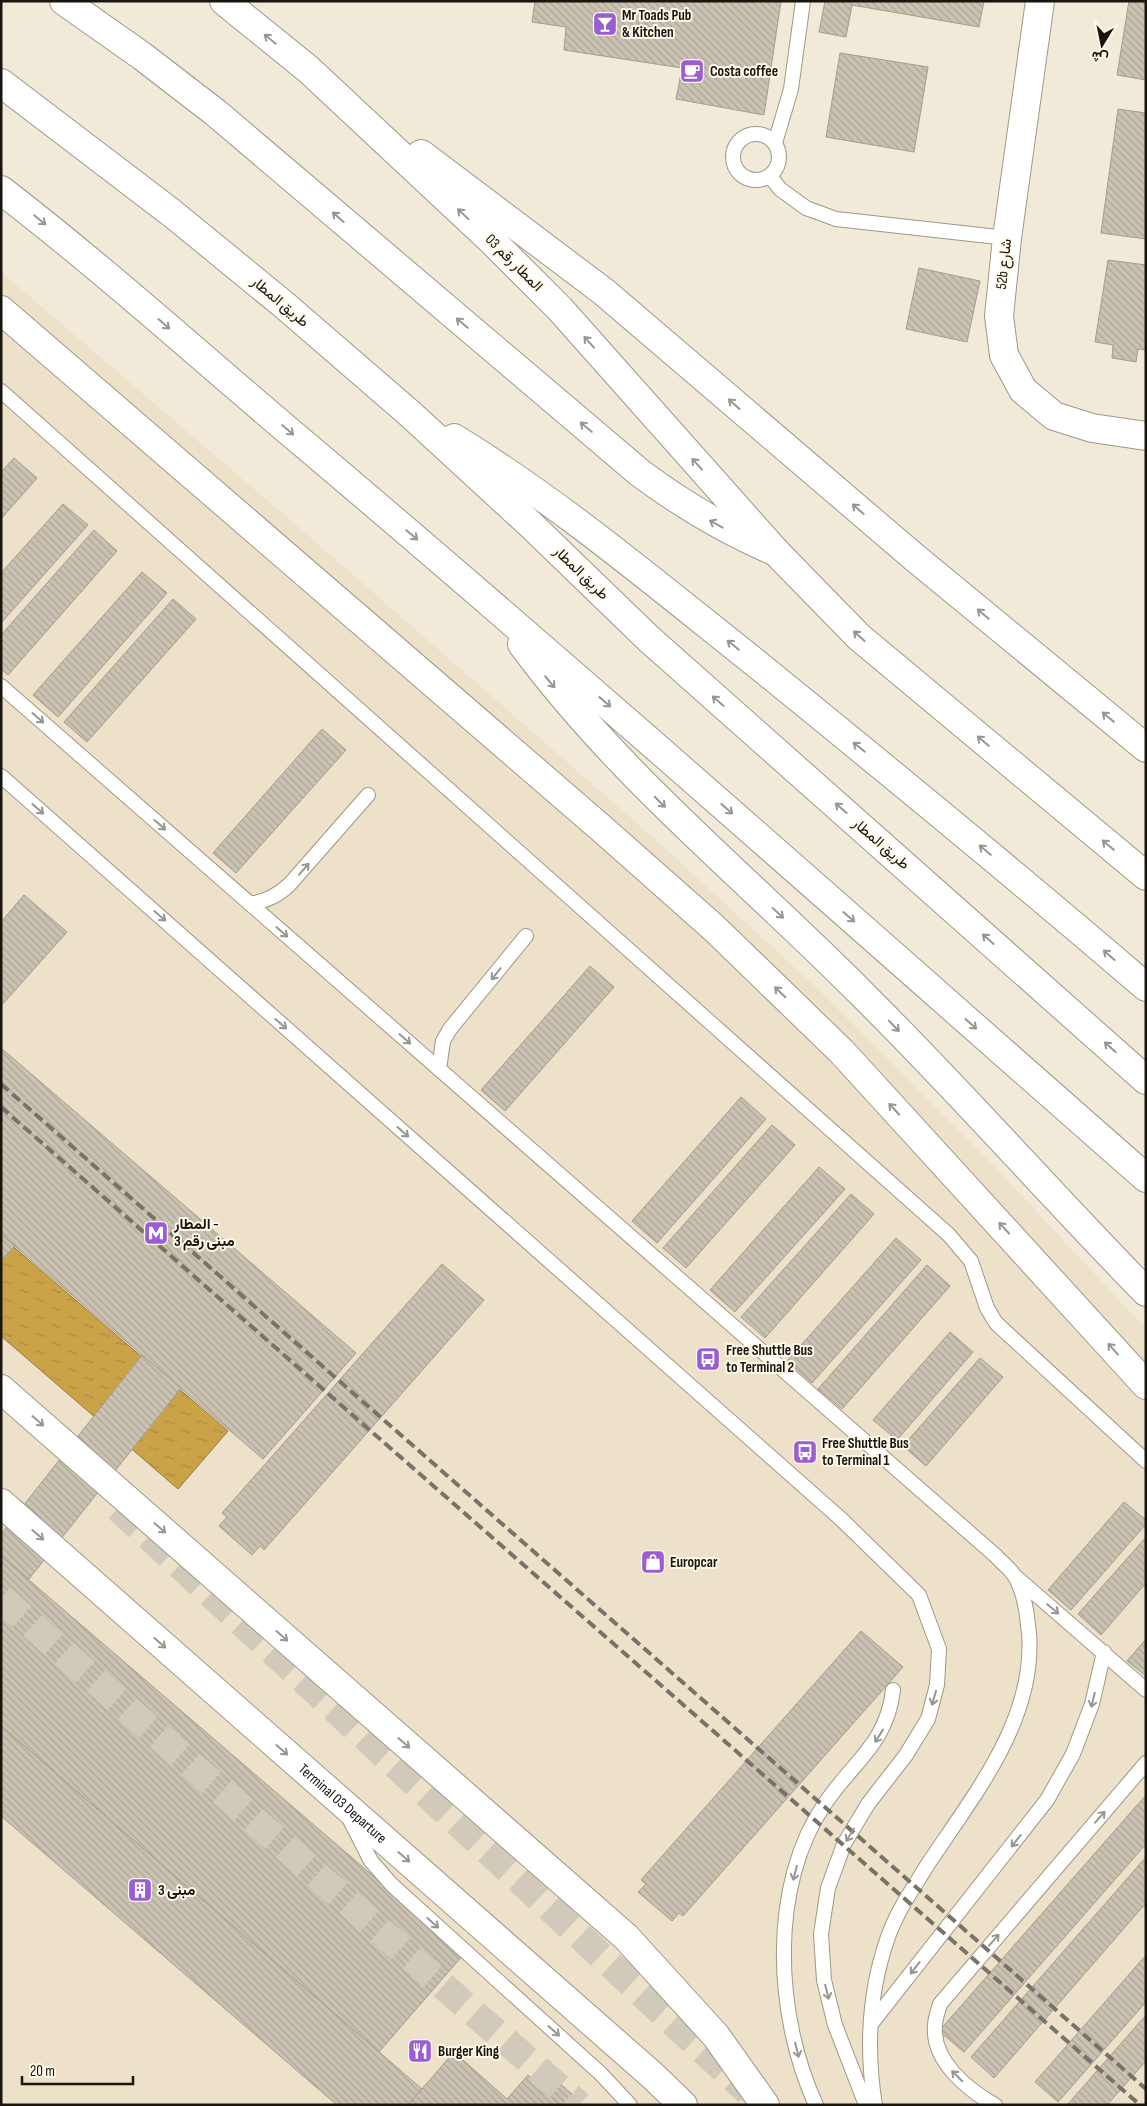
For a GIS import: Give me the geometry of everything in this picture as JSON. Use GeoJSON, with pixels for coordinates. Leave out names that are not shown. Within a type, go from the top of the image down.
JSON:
{"type":"FeatureCollection","features":[{"type":"Feature","properties":{"kind":"main road"},"geometry":{"type":"LineString","coordinates":[[64,1],[142,56],[216,113],[640,473],[705,517],[740,537],[776,552]]}},
{"type":"Feature","properties":{"kind":"main road","name":"المطار رقم 03"},"geometry":{"type":"LineString","coordinates":[[224,1],[308,69],[490,239],[560,309],[776,552],[859,637],[1146,876]]}},
{"type":"Feature","properties":{"kind":"main road","name":"52b شارع"},"geometry":{"type":"LineString","coordinates":[[1040,1],[1006,238],[999,316],[1004,355],[1023,390],[1054,416],[1092,428],[1146,436]]}},
{"type":"Feature","properties":{"kind":"main road"},"geometry":{"type":"LineString","coordinates":[[308,69],[604,292],[907,551],[1146,748]]}},
{"type":"Feature","properties":{"kind":"main road","name":"طريق المطار"},"geometry":{"type":"LineString","coordinates":[[1,83],[173,214],[283,304],[408,412],[530,524],[649,639],[1146,1080]]}},
{"type":"Feature","properties":{"kind":"main road"},"geometry":{"type":"LineString","coordinates":[[1,190],[128,293],[216,370],[490,601],[1146,1178]]}},
{"type":"Feature","properties":{"kind":"main road"},"geometry":{"type":"LineString","coordinates":[[1,310],[601,828],[714,928],[842,1052],[1146,1385]]}},
{"type":"Feature","properties":{"kind":"main road"},"geometry":{"type":"LineString","coordinates":[[408,412],[484,457],[564,513],[931,805],[1146,987]]}},
{"type":"Feature","properties":{"kind":"main road"},"geometry":{"type":"LineString","coordinates":[[490,601],[543,672],[600,740],[662,804],[869,1000],[993,1128],[1110,1256],[1146,1292]]}},
{"type":"Feature","properties":{"kind":"main road"},"geometry":{"type":"LineString","coordinates":[[1,1389],[626,1937],[716,2036],[765,2105]]}},
{"type":"Feature","properties":{"kind":"main road","name":"Terminal 03 Departure"},"geometry":{"type":"LineString","coordinates":[[1,1503],[654,2076],[682,2105]]}},
{"type":"Feature","properties":{"kind":"lane"},"geometry":{"type":"LineString","coordinates":[[776,143],[760,133],[742,137],[733,152],[733,162],[736,170],[743,177],[752,180],[762,180],[770,176],[780,160],[776,143],[791,89],[803,1]]}},
{"type":"Feature","properties":{"kind":"lane"},"geometry":{"type":"LineString","coordinates":[[770,176],[780,189],[806,208],[836,219],[1006,238]]}},
{"type":"Feature","properties":{"kind":"lane"},"geometry":{"type":"LineString","coordinates":[[1,391],[949,1236],[971,1261],[987,1308],[996,1323],[1146,1461]]}},
{"type":"Feature","properties":{"kind":"lane"},"geometry":{"type":"LineString","coordinates":[[1,686],[996,1556],[1016,1577],[1146,1690]]}},
{"type":"Feature","properties":{"kind":"lane"},"geometry":{"type":"LineString","coordinates":[[1,776],[834,1512],[919,1595],[939,1649],[937,1685],[928,1719],[906,1755],[868,1804],[844,1844],[828,1888],[821,1934],[824,1980],[835,2025],[866,2105]]}},
{"type":"Feature","properties":{"kind":"lane"},"geometry":{"type":"LineString","coordinates":[[250,904],[265,901],[278,895],[289,885],[368,795]]}},
{"type":"Feature","properties":{"kind":"lane"},"geometry":{"type":"LineString","coordinates":[[439,1069],[443,1041],[450,1029],[526,936]]}},
{"type":"Feature","properties":{"kind":"lane"},"geometry":{"type":"LineString","coordinates":[[875,2105],[870,2064],[870,2025],[876,1980],[888,1936],[909,1895],[991,1768],[1013,1722],[1025,1686],[1030,1649],[1027,1612],[1016,1577]]}},
{"type":"Feature","properties":{"kind":"lane"},"geometry":{"type":"LineString","coordinates":[[870,2025],[1047,1800],[1077,1746],[1092,1704],[1104,1652]]}},
{"type":"Feature","properties":{"kind":"lane"},"geometry":{"type":"LineString","coordinates":[[816,2105],[798,2055],[784,1984],[783,1948],[786,1912],[794,1874],[806,1836],[826,1802],[882,1732],[888,1718],[893,1690]]}},
{"type":"Feature","properties":{"kind":"lane"},"geometry":{"type":"LineString","coordinates":[[996,2105],[970,2088],[958,2077],[939,2050],[934,2027],[940,2004],[1146,1763]]}},
{"type":"Feature","properties":{"kind":"lane"},"geometry":{"type":"LineString","coordinates":[[341,1802],[355,1833],[371,1861],[392,1885],[602,2074],[630,2105]]}},
{"type":"Feature","properties":{"kind":"shaded area"},"geometry":{"type":"Polygon","coordinates":[[[1,272],[317,543],[655,839],[820,991],[995,1167],[1146,1329],[1146,2105],[1,2105],[1,272]]]}},
{"type":"Feature","properties":{"kind":"water"},"geometry":{"type":"Polygon","coordinates":[[[1,1236],[228,1431],[178,1489],[1,1336],[1,1236]]]}},
{"type":"Feature","properties":{"kind":"building"},"geometry":{"type":"Polygon","coordinates":[[[535,1],[781,1],[764,115],[676,99],[682,68],[564,50],[566,27],[532,22],[535,1]]]}},
{"type":"Feature","properties":{"kind":"building"},"geometry":{"type":"Polygon","coordinates":[[[825,1],[984,1],[979,27],[852,5],[846,37],[819,32],[825,1]]]}},
{"type":"Feature","properties":{"kind":"building"},"geometry":{"type":"Polygon","coordinates":[[[1129,1],[1146,1],[1146,80],[1117,75],[1129,1]]]}},
{"type":"Feature","properties":{"kind":"building"},"geometry":{"type":"Polygon","coordinates":[[[840,53],[928,67],[914,152],[826,137],[840,53]]]}},
{"type":"Feature","properties":{"kind":"building"},"geometry":{"type":"Polygon","coordinates":[[[1118,109],[1146,113],[1146,239],[1101,233],[1118,109]]]}},
{"type":"Feature","properties":{"kind":"building"},"geometry":{"type":"Polygon","coordinates":[[[1108,260],[1146,265],[1146,350],[1138,349],[1136,362],[1112,358],[1113,345],[1095,342],[1108,260]]]}},
{"type":"Feature","properties":{"kind":"building"},"geometry":{"type":"Polygon","coordinates":[[[919,268],[980,281],[967,342],[906,329],[919,268]]]}},
{"type":"Feature","properties":{"kind":"building"},"geometry":{"type":"Polygon","coordinates":[[[14,458],[37,478],[1,519],[1,472],[14,458]]]}},
{"type":"Feature","properties":{"kind":"building"},"geometry":{"type":"Polygon","coordinates":[[[63,504],[88,525],[1,623],[1,573],[63,504]]]}},
{"type":"Feature","properties":{"kind":"building"},"geometry":{"type":"Polygon","coordinates":[[[94,530],[117,551],[8,675],[1,669],[1,635],[94,530]]]}},
{"type":"Feature","properties":{"kind":"building"},"geometry":{"type":"Polygon","coordinates":[[[142,572],[167,593],[58,717],[33,695],[142,572]]]}},
{"type":"Feature","properties":{"kind":"building"},"geometry":{"type":"Polygon","coordinates":[[[173,599],[196,619],[87,742],[64,722],[173,599]]]}},
{"type":"Feature","properties":{"kind":"building"},"geometry":{"type":"Polygon","coordinates":[[[322,729],[346,750],[236,873],[213,853],[322,729]]]}},
{"type":"Feature","properties":{"kind":"building"},"geometry":{"type":"Polygon","coordinates":[[[24,895],[67,932],[1,1006],[1,922],[24,895]]]}},
{"type":"Feature","properties":{"kind":"building"},"geometry":{"type":"Polygon","coordinates":[[[590,966],[614,987],[505,1111],[481,1090],[590,966]]]}},
{"type":"Feature","properties":{"kind":"building"},"geometry":{"type":"Polygon","coordinates":[[[1,1048],[356,1353],[263,1459],[1,1234],[1,1048]]]}},
{"type":"Feature","properties":{"kind":"building"},"geometry":{"type":"Polygon","coordinates":[[[741,1097],[766,1119],[657,1243],[632,1221],[741,1097]]]}},
{"type":"Feature","properties":{"kind":"building"},"geometry":{"type":"Polygon","coordinates":[[[772,1125],[795,1145],[686,1268],[663,1248],[772,1125]]]}},
{"type":"Feature","properties":{"kind":"building"},"geometry":{"type":"Polygon","coordinates":[[[819,1167],[845,1189],[735,1312],[710,1290],[819,1167]]]}},
{"type":"Feature","properties":{"kind":"building"},"geometry":{"type":"Polygon","coordinates":[[[851,1194],[874,1214],[765,1338],[741,1317],[851,1194]]]}},
{"type":"Feature","properties":{"kind":"building"},"geometry":{"type":"Polygon","coordinates":[[[1,1234],[15,1246],[1,1260],[1,1234]]]}},
{"type":"Feature","properties":{"kind":"building"},"geometry":{"type":"Polygon","coordinates":[[[896,1238],[921,1260],[812,1383],[787,1361],[896,1238]]]}},
{"type":"Feature","properties":{"kind":"building"},"geometry":{"type":"Polygon","coordinates":[[[442,1264],[484,1300],[264,1550],[260,1546],[252,1555],[219,1526],[227,1517],[222,1513],[442,1264]]]}},
{"type":"Feature","properties":{"kind":"building"},"geometry":{"type":"Polygon","coordinates":[[[927,1265],[950,1286],[842,1409],[818,1389],[927,1265]]]}},
{"type":"Feature","properties":{"kind":"building"},"geometry":{"type":"Polygon","coordinates":[[[950,1332],[973,1352],[897,1440],[873,1420],[950,1332]]]}},
{"type":"Feature","properties":{"kind":"building"},"geometry":{"type":"Polygon","coordinates":[[[142,1355],[181,1388],[29,1579],[1,1556],[1,1534],[142,1355]]]}},
{"type":"Feature","properties":{"kind":"building"},"geometry":{"type":"Polygon","coordinates":[[[980,1358],[1003,1377],[926,1466],[903,1446],[980,1358]]]}},
{"type":"Feature","properties":{"kind":"building"},"geometry":{"type":"Polygon","coordinates":[[[1124,1502],[1146,1520],[1146,1524],[1071,1610],[1048,1590],[1124,1502]]]}},
{"type":"Feature","properties":{"kind":"building"},"geometry":{"type":"Polygon","coordinates":[[[1146,1537],[1146,1583],[1101,1635],[1078,1614],[1146,1537]]]}},
{"type":"Feature","properties":{"kind":"building"},"geometry":{"type":"Polygon","coordinates":[[[1,1556],[464,1954],[379,2052],[1,1726],[1,1556]]]}},
{"type":"Feature","properties":{"kind":"building"},"geometry":{"type":"Polygon","coordinates":[[[861,1631],[903,1667],[683,1916],[679,1913],[672,1921],[638,1892],[646,1884],[641,1880],[861,1631]]]}},
{"type":"Feature","properties":{"kind":"building"},"geometry":{"type":"Polygon","coordinates":[[[1146,1639],[1146,1676],[1127,1661],[1146,1639]]]}},
{"type":"Feature","properties":{"kind":"building","name":"مبنى 3"},"geometry":{"type":"Polygon","coordinates":[[[1,1726],[422,2089],[408,2105],[337,2105],[1,1816],[1,1726]]]}},
{"type":"Feature","properties":{"kind":"building"},"geometry":{"type":"Polygon","coordinates":[[[1146,1795],[1146,1844],[964,2052],[939,2031],[1146,1795]]]}},
{"type":"Feature","properties":{"kind":"building"},"geometry":{"type":"Polygon","coordinates":[[[1146,1857],[1146,1903],[994,2078],[971,2057],[1146,1857]]]}},
{"type":"Feature","properties":{"kind":"building"},"geometry":{"type":"Polygon","coordinates":[[[1146,1955],[1146,2002],[1058,2102],[1035,2082],[1146,1955]]]}},
{"type":"Feature","properties":{"kind":"building"},"geometry":{"type":"Polygon","coordinates":[[[1146,2015],[1146,2061],[1107,2105],[1067,2105],[1146,2015]]]}},
{"type":"Feature","properties":{"kind":"building"},"geometry":{"type":"Polygon","coordinates":[[[454,2052],[507,2099],[528,2075],[546,2091],[556,2080],[573,2095],[565,2105],[408,2105],[454,2052]]]}},
{"type":"Feature","properties":{"kind":"tunnel"},"geometry":{"type":"LineString","coordinates":[[118,1508],[748,2092]]}},
{"type":"Feature","properties":{"kind":"tunnel"},"geometry":{"type":"LineString","coordinates":[[1,1598],[579,2105]]}},
{"type":"Feature","properties":{"kind":"railway"},"geometry":{"type":"LineString","coordinates":[[1,1084],[1146,2089]]}},
{"type":"Feature","properties":{"kind":"railway"},"geometry":{"type":"LineString","coordinates":[[1,1107],[1140,2105]]}},
{"type":"Feature","properties":{"kind":"place","name":"Mr Toads Pub & Kitchen"},"geometry":{"type":"Point","coordinates":[605,24]}},
{"type":"Feature","properties":{"kind":"place","name":"Costa coffee"},"geometry":{"type":"Point","coordinates":[692,71]}},
{"type":"Feature","properties":{"kind":"place","name":"المطار - مبنى رقم 3"},"geometry":{"type":"Point","coordinates":[156,1233]}},
{"type":"Feature","properties":{"kind":"place","name":"Free Shuttle Bus to Terminal 2"},"geometry":{"type":"Point","coordinates":[708,1359]}},
{"type":"Feature","properties":{"kind":"place","name":"Free Shuttle Bus to Terminal 1"},"geometry":{"type":"Point","coordinates":[805,1452]}},
{"type":"Feature","properties":{"kind":"place","name":"Europcar"},"geometry":{"type":"Point","coordinates":[653,1562]}},
{"type":"Feature","properties":{"kind":"place","name":"مبنى 3"},"geometry":{"type":"Point","coordinates":[140,1890]}},
{"type":"Feature","properties":{"kind":"place","name":"Burger King"},"geometry":{"type":"Point","coordinates":[420,2051]}}]}
